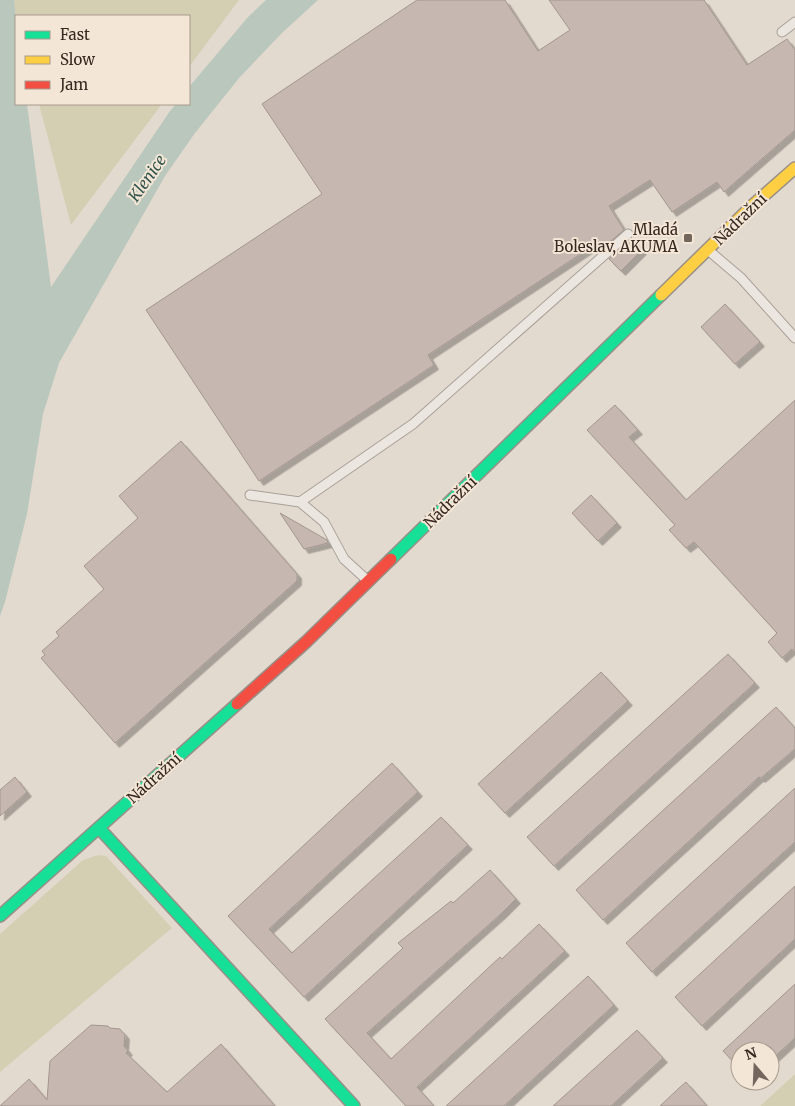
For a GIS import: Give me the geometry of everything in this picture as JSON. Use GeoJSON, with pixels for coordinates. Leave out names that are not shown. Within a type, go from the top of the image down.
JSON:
{"type":"FeatureCollection","features":[{"type":"Feature","properties":{"kind":"street","name":"Nádražní"},"geometry":{"type":"LineString","coordinates":[[0,916],[306,642],[753,205],[795,168]]}},
{"type":"Feature","properties":{"kind":"street"},"geometry":{"type":"LineString","coordinates":[[99,828],[354,1106]]}},
{"type":"Feature","properties":{"kind":"lane"},"geometry":{"type":"LineString","coordinates":[[782,32],[795,22]]}},
{"type":"Feature","properties":{"kind":"lane"},"geometry":{"type":"LineString","coordinates":[[300,502],[413,424],[628,234]]}},
{"type":"Feature","properties":{"kind":"lane"},"geometry":{"type":"LineString","coordinates":[[707,250],[741,278],[795,338]]}},
{"type":"Feature","properties":{"kind":"lane"},"geometry":{"type":"LineString","coordinates":[[250,495],[300,502],[324,522],[344,559],[368,582]]}},
{"type":"Feature","properties":{"kind":"shaded area"},"geometry":{"type":"Polygon","coordinates":[[[14,0],[239,0],[190,66],[190,15],[16,15],[14,0]]]}},
{"type":"Feature","properties":{"kind":"shaded area"},"geometry":{"type":"Polygon","coordinates":[[[39,105],[161,105],[71,225],[39,105]]]}},
{"type":"Feature","properties":{"kind":"shaded area"},"geometry":{"type":"Polygon","coordinates":[[[98,855],[106,856],[172,928],[0,1072],[0,934],[83,860],[98,855]]]}},
{"type":"Feature","properties":{"kind":"shaded area"},"geometry":{"type":"Polygon","coordinates":[[[795,1074],[795,1106],[760,1106],[776,1091],[780,1091],[780,1088],[795,1074]]]}},
{"type":"Feature","properties":{"kind":"water","name":"Klenice"},"geometry":{"type":"Polygon","coordinates":[[[0,0],[14,0],[15,105],[27,105],[51,287],[170,111],[175,105],[190,105],[190,86],[248,17],[266,0],[318,0],[282,33],[240,77],[195,133],[165,176],[59,363],[43,414],[27,514],[0,616],[0,0]]]}},
{"type":"Feature","properties":{"kind":"building"},"geometry":{"type":"Polygon","coordinates":[[[417,0],[505,0],[538,51],[570,30],[549,0],[704,0],[747,65],[787,39],[795,50],[795,130],[724,192],[717,182],[672,212],[650,180],[609,206],[624,230],[600,250],[594,245],[428,355],[434,365],[259,481],[146,310],[322,194],[262,104],[417,0]]]}},
{"type":"Feature","properties":{"kind":"building"},"geometry":{"type":"Polygon","coordinates":[[[632,239],[642,250],[621,271],[609,259],[632,239]]]}},
{"type":"Feature","properties":{"kind":"building"},"geometry":{"type":"Polygon","coordinates":[[[725,304],[760,342],[735,364],[701,327],[725,304]]]}},
{"type":"Feature","properties":{"kind":"building"},"geometry":{"type":"Polygon","coordinates":[[[795,400],[795,653],[792,649],[782,658],[768,642],[777,633],[694,542],[686,548],[669,530],[675,525],[587,430],[615,405],[638,430],[629,437],[686,500],[795,400]]]}},
{"type":"Feature","properties":{"kind":"building"},"geometry":{"type":"Polygon","coordinates":[[[181,441],[297,574],[297,581],[115,743],[41,658],[45,655],[42,651],[59,636],[56,632],[104,589],[84,566],[138,518],[119,496],[181,441]]]}},
{"type":"Feature","properties":{"kind":"building"},"geometry":{"type":"Polygon","coordinates":[[[591,495],[617,523],[598,541],[572,513],[591,495]]]}},
{"type":"Feature","properties":{"kind":"building"},"geometry":{"type":"Polygon","coordinates":[[[280,513],[327,540],[328,543],[304,549],[280,513]]]}},
{"type":"Feature","properties":{"kind":"building"},"geometry":{"type":"Polygon","coordinates":[[[728,654],[755,683],[554,866],[527,837],[728,654]]]}},
{"type":"Feature","properties":{"kind":"building"},"geometry":{"type":"Polygon","coordinates":[[[601,672],[628,701],[505,813],[478,784],[601,672]]]}},
{"type":"Feature","properties":{"kind":"building"},"geometry":{"type":"Polygon","coordinates":[[[776,707],[795,728],[795,749],[761,778],[759,777],[603,920],[576,890],[776,707]]]}},
{"type":"Feature","properties":{"kind":"building"},"geometry":{"type":"Polygon","coordinates":[[[392,763],[418,792],[269,929],[292,953],[441,817],[468,845],[304,997],[228,916],[392,763]]]}},
{"type":"Feature","properties":{"kind":"building"},"geometry":{"type":"Polygon","coordinates":[[[15,777],[27,792],[0,816],[0,790],[15,777]]]}},
{"type":"Feature","properties":{"kind":"building"},"geometry":{"type":"Polygon","coordinates":[[[795,788],[795,842],[652,972],[626,943],[795,788]]]}},
{"type":"Feature","properties":{"kind":"building"},"geometry":{"type":"Polygon","coordinates":[[[490,870],[516,899],[367,1033],[391,1059],[500,957],[502,959],[539,924],[565,951],[417,1087],[434,1106],[406,1106],[325,1019],[403,948],[398,943],[451,901],[453,903],[490,870]]]}},
{"type":"Feature","properties":{"kind":"building"},"geometry":{"type":"Polygon","coordinates":[[[795,886],[795,939],[702,1026],[675,997],[795,886]]]}},
{"type":"Feature","properties":{"kind":"building"},"geometry":{"type":"Polygon","coordinates":[[[588,976],[614,1005],[504,1106],[446,1106],[588,976]]]}},
{"type":"Feature","properties":{"kind":"building"},"geometry":{"type":"Polygon","coordinates":[[[795,984],[795,1038],[780,1052],[780,1041],[734,1041],[795,984]]]}},
{"type":"Feature","properties":{"kind":"building"},"geometry":{"type":"Polygon","coordinates":[[[91,1025],[120,1029],[125,1035],[124,1046],[128,1051],[126,1053],[167,1092],[221,1044],[275,1106],[0,1106],[29,1079],[47,1100],[50,1061],[91,1025]]]}},
{"type":"Feature","properties":{"kind":"building"},"geometry":{"type":"Polygon","coordinates":[[[637,1030],[663,1058],[611,1106],[553,1106],[637,1030]]]}},
{"type":"Feature","properties":{"kind":"building"},"geometry":{"type":"Polygon","coordinates":[[[730,1044],[730,1058],[723,1051],[730,1044]]]}},
{"type":"Feature","properties":{"kind":"building"},"geometry":{"type":"Polygon","coordinates":[[[686,1082],[707,1106],[660,1106],[678,1089],[686,1082]]]}},
{"type":"Feature","properties":{"kind":"traffic: fast"},"geometry":{"type":"LineString","coordinates":[[391,559],[661,295]]}},
{"type":"Feature","properties":{"kind":"traffic: fast"},"geometry":{"type":"LineString","coordinates":[[0,916],[237,704]]}},
{"type":"Feature","properties":{"kind":"traffic: fast"},"geometry":{"type":"LineString","coordinates":[[99,828],[354,1106]]}},
{"type":"Feature","properties":{"kind":"traffic: slow"},"geometry":{"type":"LineString","coordinates":[[661,295],[753,205],[795,168]]}},
{"type":"Feature","properties":{"kind":"traffic: jam"},"geometry":{"type":"LineString","coordinates":[[237,704],[306,642],[391,559]]}},
{"type":"Feature","properties":{"kind":"place","name":"Mladá Boleslav, AKUMA"},"geometry":{"type":"Point","coordinates":[688,238]}}]}
